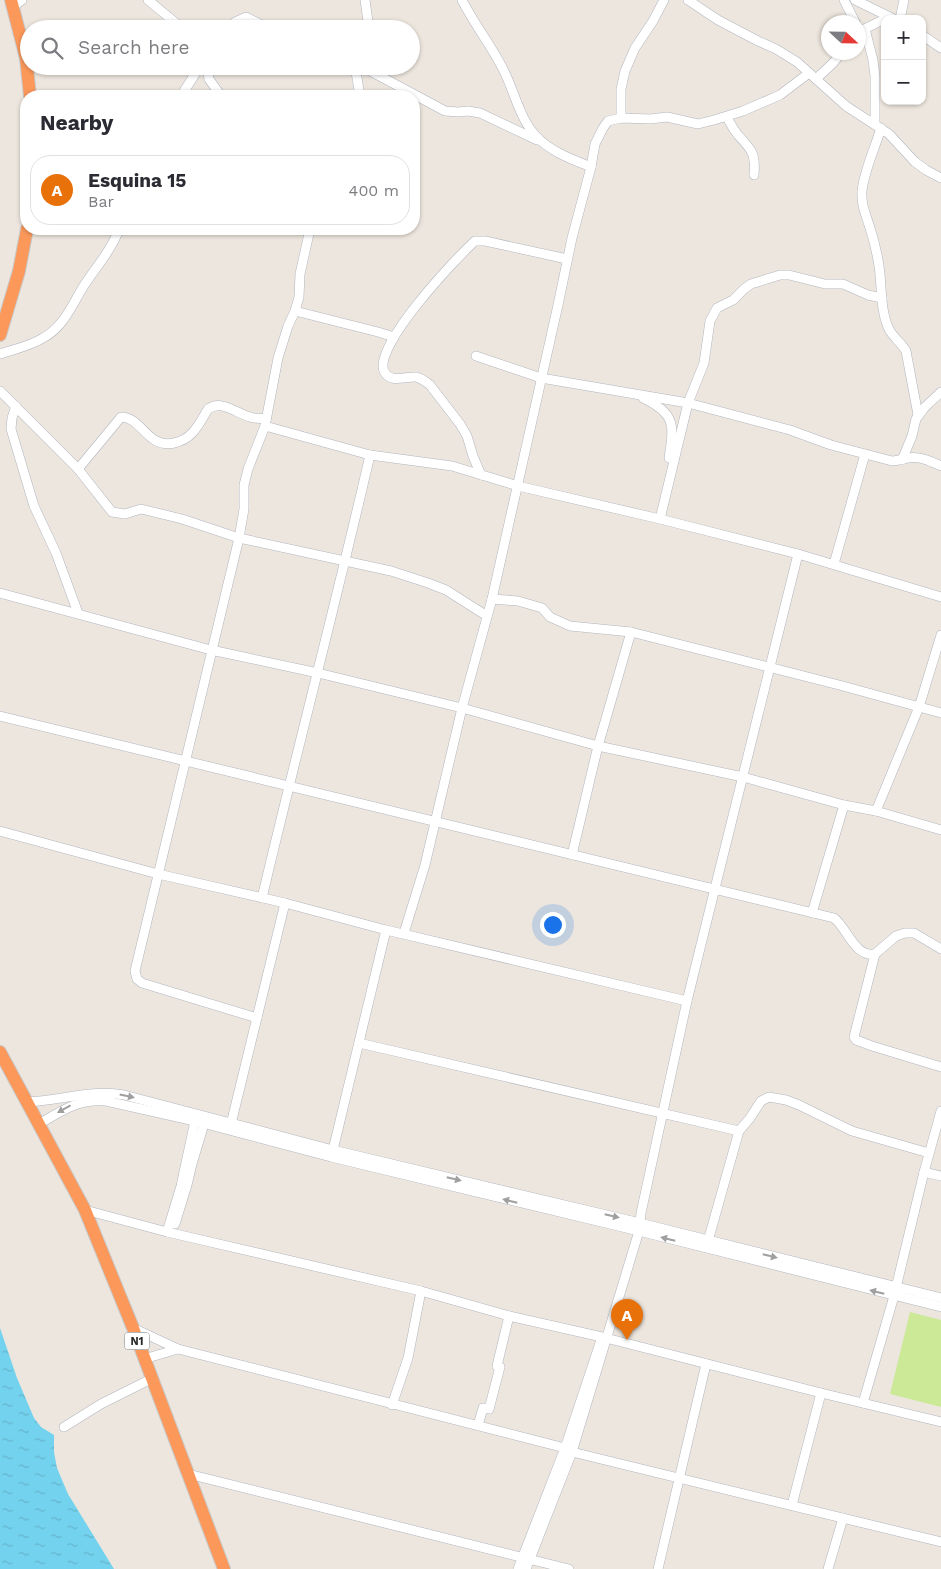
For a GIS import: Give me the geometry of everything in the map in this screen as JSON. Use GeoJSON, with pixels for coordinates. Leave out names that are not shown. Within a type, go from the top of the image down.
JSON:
{"type":"FeatureCollection","features":[{"type":"Feature","properties":{"kind":"highway"},"geometry":{"type":"LineString","coordinates":[[16,2],[20,24]]}},
{"type":"Feature","properties":{"kind":"highway"},"geometry":{"type":"LineString","coordinates":[[28,75],[29,90]]}},
{"type":"Feature","properties":{"kind":"highway"},"geometry":{"type":"LineString","coordinates":[[0,335],[19,271],[26,235]]}},
{"type":"Feature","properties":{"kind":"highway","name":"N1"},"geometry":{"type":"LineString","coordinates":[[0,1052],[85,1210],[133,1328],[224,1569]]}},
{"type":"Feature","properties":{"kind":"street"},"geometry":{"type":"LineString","coordinates":[[148,0],[172,20]]}},
{"type":"Feature","properties":{"kind":"street"},"geometry":{"type":"LineString","coordinates":[[364,0],[367,20]]}},
{"type":"Feature","properties":{"kind":"street"},"geometry":{"type":"LineString","coordinates":[[462,0],[503,69],[526,123],[534,135],[554,150],[591,167]]}},
{"type":"Feature","properties":{"kind":"street"},"geometry":{"type":"LineString","coordinates":[[621,118],[621,89],[625,71],[634,48],[653,21],[664,0]]}},
{"type":"Feature","properties":{"kind":"street"},"geometry":{"type":"LineString","coordinates":[[688,0],[718,20],[758,41],[776,48],[813,76],[846,106],[889,134],[915,162],[941,178]]}},
{"type":"Feature","properties":{"kind":"street"},"geometry":{"type":"LineString","coordinates":[[844,0],[852,15]]}},
{"type":"Feature","properties":{"kind":"street"},"geometry":{"type":"LineString","coordinates":[[855,0],[883,15]]}},
{"type":"Feature","properties":{"kind":"street"},"geometry":{"type":"LineString","coordinates":[[894,15],[904,0]]}},
{"type":"Feature","properties":{"kind":"street"},"geometry":{"type":"LineString","coordinates":[[238,20],[246,17],[252,20]]}},
{"type":"Feature","properties":{"kind":"street"},"geometry":{"type":"LineString","coordinates":[[866,30],[881,23]]}},
{"type":"Feature","properties":{"kind":"street"},"geometry":{"type":"LineString","coordinates":[[926,38],[941,48]]}},
{"type":"Feature","properties":{"kind":"street"},"geometry":{"type":"LineString","coordinates":[[866,44],[873,60],[878,126],[864,179],[862,208],[871,229],[879,265],[882,298],[888,327],[895,340],[906,351],[918,414]]}},
{"type":"Feature","properties":{"kind":"street"},"geometry":{"type":"LineString","coordinates":[[404,933],[436,821],[462,708],[492,599],[567,259],[591,167],[595,144],[608,122],[621,118],[651,119],[667,117],[698,124],[727,117],[780,95],[813,76],[835,60]]}},
{"type":"Feature","properties":{"kind":"street"},"geometry":{"type":"LineString","coordinates":[[185,90],[194,75]]}},
{"type":"Feature","properties":{"kind":"street"},"geometry":{"type":"LineString","coordinates":[[208,75],[217,90]]}},
{"type":"Feature","properties":{"kind":"street"},"geometry":{"type":"LineString","coordinates":[[356,75],[359,90]]}},
{"type":"Feature","properties":{"kind":"street"},"geometry":{"type":"LineString","coordinates":[[376,75],[405,90]]}},
{"type":"Feature","properties":{"kind":"street"},"geometry":{"type":"LineString","coordinates":[[420,98],[445,111],[480,113],[542,142]]}},
{"type":"Feature","properties":{"kind":"street"},"geometry":{"type":"LineString","coordinates":[[727,117],[737,134],[753,153],[755,161],[754,175]]}},
{"type":"Feature","properties":{"kind":"street"},"geometry":{"type":"LineString","coordinates":[[0,354],[44,338],[64,320],[117,235]]}},
{"type":"Feature","properties":{"kind":"street"},"geometry":{"type":"LineString","coordinates":[[257,1018],[142,984],[137,978],[135,971],[239,538],[244,508],[244,485],[266,422],[278,358],[299,297],[300,274],[309,235]]}},
{"type":"Feature","properties":{"kind":"street"},"geometry":{"type":"LineString","coordinates":[[481,475],[467,436],[430,384],[415,377],[395,379],[388,376],[384,372],[383,367],[385,358],[394,337],[420,300],[476,241],[485,241],[567,259]]}},
{"type":"Feature","properties":{"kind":"street"},"geometry":{"type":"LineString","coordinates":[[660,519],[688,403],[704,363],[710,321],[717,308],[733,300],[752,284],[770,277],[785,275],[825,284],[843,284],[868,295],[882,298]]}},
{"type":"Feature","properties":{"kind":"street"},"geometry":{"type":"LineString","coordinates":[[295,310],[394,337]]}},
{"type":"Feature","properties":{"kind":"street"},"geometry":{"type":"LineString","coordinates":[[476,356],[541,378],[688,403],[790,430],[831,445],[892,461],[922,458],[941,466]]}},
{"type":"Feature","properties":{"kind":"street"},"geometry":{"type":"LineString","coordinates":[[0,391],[78,469],[112,512],[125,514],[141,509],[182,519],[239,538],[391,571],[446,590],[487,616]]}},
{"type":"Feature","properties":{"kind":"street"},"geometry":{"type":"LineString","coordinates":[[902,460],[918,414],[941,392]]}},
{"type":"Feature","properties":{"kind":"street"},"geometry":{"type":"LineString","coordinates":[[629,393],[645,398],[669,417],[673,428],[667,470],[668,486]]}},
{"type":"Feature","properties":{"kind":"street"},"geometry":{"type":"LineString","coordinates":[[16,406],[11,429],[34,506],[56,553],[78,614]]}},
{"type":"Feature","properties":{"kind":"street"},"geometry":{"type":"LineString","coordinates":[[78,469],[121,418],[125,417],[154,441],[164,445],[180,442],[193,434],[208,409],[212,406],[226,407],[250,417],[370,455],[452,466],[518,486],[798,554],[941,597]]}},
{"type":"Feature","properties":{"kind":"street"},"geometry":{"type":"LineString","coordinates":[[834,564],[865,454]]}},
{"type":"Feature","properties":{"kind":"street"},"geometry":{"type":"LineString","coordinates":[[262,898],[288,785],[318,673],[370,455]]}},
{"type":"Feature","properties":{"kind":"street"},"geometry":{"type":"LineString","coordinates":[[518,1569],[526,1559],[569,1450],[638,1224],[687,1001],[798,554]]}},
{"type":"Feature","properties":{"kind":"street"},"geometry":{"type":"LineString","coordinates":[[0,593],[211,650],[318,673],[462,708],[598,746],[743,777],[941,830]]}},
{"type":"Feature","properties":{"kind":"street"},"geometry":{"type":"LineString","coordinates":[[492,599],[518,601],[542,608],[550,617],[570,626],[630,632],[941,713]]}},
{"type":"Feature","properties":{"kind":"street"},"geometry":{"type":"LineString","coordinates":[[572,855],[598,746],[630,632]]}},
{"type":"Feature","properties":{"kind":"street"},"geometry":{"type":"LineString","coordinates":[[876,812],[919,707],[941,635]]}},
{"type":"Feature","properties":{"kind":"street"},"geometry":{"type":"LineString","coordinates":[[0,716],[834,918],[854,944],[863,953],[870,955],[875,954],[896,936],[905,933],[914,934],[941,949]]}},
{"type":"Feature","properties":{"kind":"street"},"geometry":{"type":"LineString","coordinates":[[812,912],[844,804]]}},
{"type":"Feature","properties":{"kind":"street"},"geometry":{"type":"LineString","coordinates":[[0,832],[158,874],[286,902],[386,930],[687,1001]]}},
{"type":"Feature","properties":{"kind":"street"},"geometry":{"type":"LineString","coordinates":[[231,1124],[286,902]]}},
{"type":"Feature","properties":{"kind":"street"},"geometry":{"type":"LineString","coordinates":[[333,1150],[386,930]]}},
{"type":"Feature","properties":{"kind":"street"},"geometry":{"type":"LineString","coordinates":[[875,954],[854,1037],[856,1040],[872,1046],[941,1067]]}},
{"type":"Feature","properties":{"kind":"street"},"geometry":{"type":"LineString","coordinates":[[359,1043],[739,1132]]}},
{"type":"Feature","properties":{"kind":"street"},"geometry":{"type":"LineString","coordinates":[[28,1104],[88,1093],[113,1093],[333,1150],[708,1241],[895,1292],[941,1307]]}},
{"type":"Feature","properties":{"kind":"street"},"geometry":{"type":"LineString","coordinates":[[708,1241],[739,1132],[761,1101],[769,1097],[786,1100],[852,1131],[929,1153]]}},
{"type":"Feature","properties":{"kind":"street"},"geometry":{"type":"LineString","coordinates":[[38,1122],[71,1105],[92,1100],[106,1100],[199,1122],[331,1158],[638,1224],[895,1292],[941,1298]]}},
{"type":"Feature","properties":{"kind":"street"},"geometry":{"type":"LineString","coordinates":[[863,1403],[895,1292],[941,1111]]}},
{"type":"Feature","properties":{"kind":"street"},"geometry":{"type":"LineString","coordinates":[[169,1232],[183,1189],[199,1122]]}},
{"type":"Feature","properties":{"kind":"street"},"geometry":{"type":"LineString","coordinates":[[924,1172],[941,1176]]}},
{"type":"Feature","properties":{"kind":"street"},"geometry":{"type":"LineString","coordinates":[[85,1210],[169,1232],[421,1291],[509,1316],[941,1422]]}},
{"type":"Feature","properties":{"kind":"street"},"geometry":{"type":"LineString","coordinates":[[392,1405],[408,1358],[421,1291]]}},
{"type":"Feature","properties":{"kind":"street"},"geometry":{"type":"LineString","coordinates":[[478,1425],[483,1408],[489,1409],[500,1367],[497,1366],[509,1316]]}},
{"type":"Feature","properties":{"kind":"street"},"geometry":{"type":"LineString","coordinates":[[133,1328],[178,1349],[569,1450],[941,1542]]}},
{"type":"Feature","properties":{"kind":"street"},"geometry":{"type":"LineString","coordinates":[[144,1359],[178,1349]]}},
{"type":"Feature","properties":{"kind":"street"},"geometry":{"type":"LineString","coordinates":[[658,1569],[706,1364]]}},
{"type":"Feature","properties":{"kind":"street"},"geometry":{"type":"LineString","coordinates":[[64,1427],[100,1404],[151,1379]]}},
{"type":"Feature","properties":{"kind":"street"},"geometry":{"type":"LineString","coordinates":[[792,1505],[821,1393]]}},
{"type":"Feature","properties":{"kind":"street"},"geometry":{"type":"LineString","coordinates":[[188,1474],[569,1569]]}},
{"type":"Feature","properties":{"kind":"street"},"geometry":{"type":"LineString","coordinates":[[828,1569],[842,1518]]}},
{"type":"Feature","properties":{"kind":"street"},"geometry":{"type":"LineString","coordinates":[[526,1559],[526,1569]]}},
{"type":"Feature","properties":{"kind":"green space"},"geometry":{"type":"Polygon","coordinates":[[[910,1312],[941,1320],[941,1407],[890,1394],[910,1312]]]}},
{"type":"Feature","properties":{"kind":"water"},"geometry":{"type":"Polygon","coordinates":[[[0,1328],[17,1378],[34,1418],[41,1427],[54,1435],[54,1452],[57,1468],[68,1494],[114,1569],[0,1569],[0,1328]]]}},
{"type":"Feature","properties":{"kind":"place","name":"Esquina 15"},"geometry":{"type":"Point","coordinates":[627,1340]}}]}
